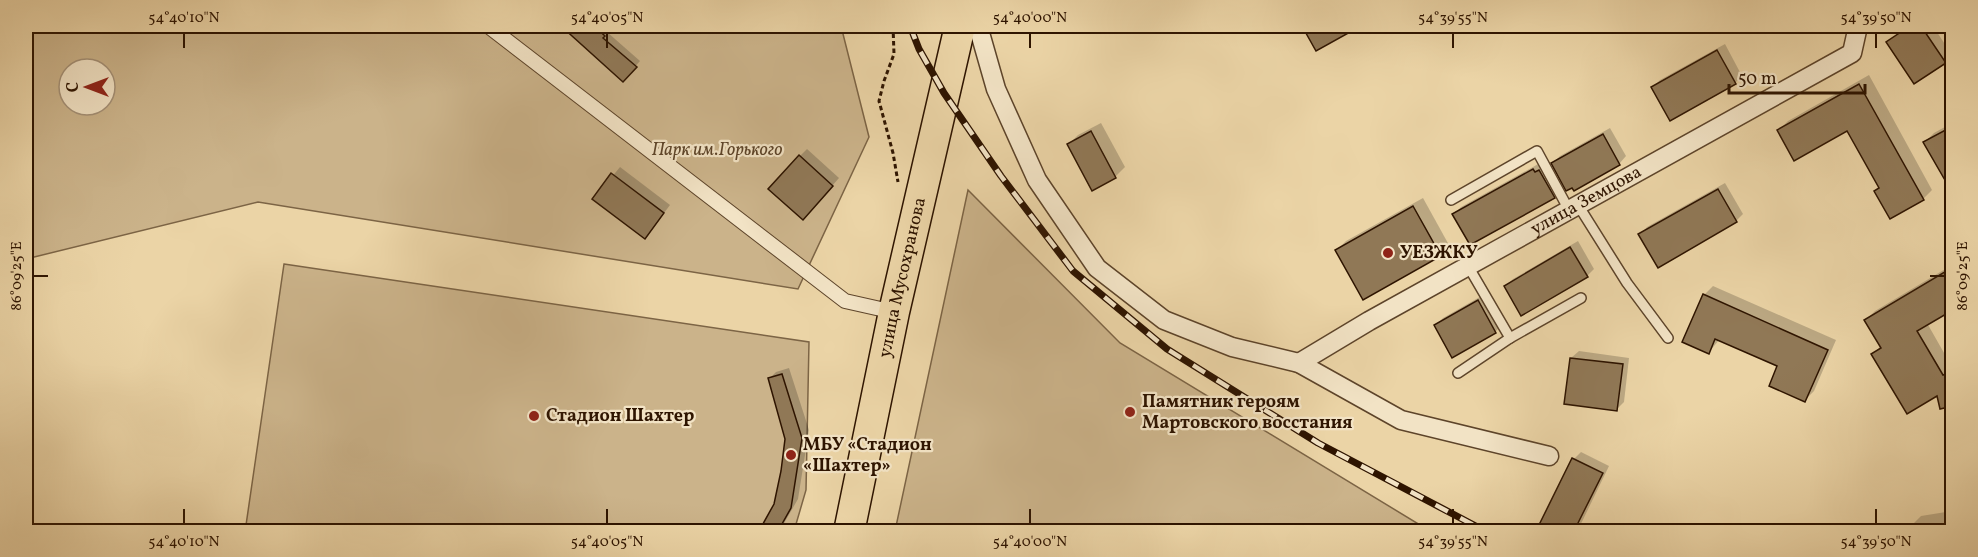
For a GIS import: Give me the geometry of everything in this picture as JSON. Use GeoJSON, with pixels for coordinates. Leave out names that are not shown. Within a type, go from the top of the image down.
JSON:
{"type":"FeatureCollection","features":[{"type":"Feature","properties":{"kind":"main road","name":"улица Мусохранова"},"geometry":{"type":"LineString","coordinates":[[849,531],[894,312],[960,26]]}},
{"type":"Feature","properties":{"kind":"street"},"geometry":{"type":"LineString","coordinates":[[488,26],[845,301],[894,312]]}},
{"type":"Feature","properties":{"kind":"street"},"geometry":{"type":"LineString","coordinates":[[978,26],[996,88],[1037,180],[1097,268],[1164,320],[1232,347],[1299,363],[1401,420],[1549,456]]}},
{"type":"Feature","properties":{"kind":"street","name":"улица Земцова"},"geometry":{"type":"LineString","coordinates":[[1299,363],[1369,321],[1852,53],[1858,26]]}},
{"type":"Feature","properties":{"kind":"lane"},"geometry":{"type":"LineString","coordinates":[[1451,200],[1537,151],[1574,207],[1668,338]]}},
{"type":"Feature","properties":{"kind":"lane"},"geometry":{"type":"LineString","coordinates":[[1468,266],[1510,338]]}},
{"type":"Feature","properties":{"kind":"lane"},"geometry":{"type":"LineString","coordinates":[[1458,373],[1510,338],[1581,297]]}},
{"type":"Feature","properties":{"kind":"path"},"geometry":{"type":"LineString","coordinates":[[893,26],[894,54],[879,101],[899,186]]}},
{"type":"Feature","properties":{"kind":"green space","name":"Парк им.Горького"},"geometry":{"type":"Polygon","coordinates":[[[26,26],[841,26],[869,137],[798,289],[258,202],[26,259],[26,26]]]}},
{"type":"Feature","properties":{"kind":"green space"},"geometry":{"type":"Polygon","coordinates":[[[968,190],[1120,343],[1430,531],[895,531],[968,190]]]}},
{"type":"Feature","properties":{"kind":"green space","name":"Стадион Шахтер"},"geometry":{"type":"Polygon","coordinates":[[[284,264],[809,342],[806,490],[794,531],[245,532],[284,264]]]}},
{"type":"Feature","properties":{"kind":"building"},"geometry":{"type":"Polygon","coordinates":[[[561,26],[594,26],[605,36],[603,38],[637,67],[623,82],[561,26]]]}},
{"type":"Feature","properties":{"kind":"building"},"geometry":{"type":"Polygon","coordinates":[[[1302,26],[1361,26],[1316,51],[1302,26]]]}},
{"type":"Feature","properties":{"kind":"building"},"geometry":{"type":"Polygon","coordinates":[[[1910,26],[1921,26],[1946,63],[1914,84],[1886,42],[1910,26]]]}},
{"type":"Feature","properties":{"kind":"building"},"geometry":{"type":"Polygon","coordinates":[[[1717,50],[1736,84],[1670,121],[1651,87],[1717,50]]]}},
{"type":"Feature","properties":{"kind":"building"},"geometry":{"type":"Polygon","coordinates":[[[1859,84],[1924,200],[1890,219],[1874,191],[1879,188],[1847,131],[1794,161],[1777,130],[1859,84]]]}},
{"type":"Feature","properties":{"kind":"building"},"geometry":{"type":"Polygon","coordinates":[[[1953,126],[1953,194],[1923,142],[1953,126]]]}},
{"type":"Feature","properties":{"kind":"building"},"geometry":{"type":"Polygon","coordinates":[[[1091,131],[1116,178],[1092,191],[1067,144],[1091,131]]]}},
{"type":"Feature","properties":{"kind":"building"},"geometry":{"type":"Polygon","coordinates":[[[1603,134],[1620,165],[1574,191],[1572,188],[1566,191],[1551,163],[1603,134]]]}},
{"type":"Feature","properties":{"kind":"building"},"geometry":{"type":"Polygon","coordinates":[[[799,155],[833,186],[803,220],[768,189],[799,155]]]}},
{"type":"Feature","properties":{"kind":"building"},"geometry":{"type":"Polygon","coordinates":[[[1533,169],[1535,172],[1539,170],[1555,198],[1470,245],[1452,214],[1533,169]]]}},
{"type":"Feature","properties":{"kind":"building"},"geometry":{"type":"Polygon","coordinates":[[[611,173],[664,213],[645,239],[592,199],[611,173]]]}},
{"type":"Feature","properties":{"kind":"building"},"geometry":{"type":"Polygon","coordinates":[[[1718,189],[1737,222],[1658,268],[1638,234],[1718,189]]]}},
{"type":"Feature","properties":{"kind":"building","name":"УЕЗЖКУ"},"geometry":{"type":"Polygon","coordinates":[[[1413,206],[1441,256],[1363,300],[1335,250],[1413,206]]]}},
{"type":"Feature","properties":{"kind":"building"},"geometry":{"type":"Polygon","coordinates":[[[1570,247],[1588,277],[1521,316],[1504,286],[1570,247]]]}},
{"type":"Feature","properties":{"kind":"building"},"geometry":{"type":"Polygon","coordinates":[[[1953,267],[1953,310],[1917,331],[1943,375],[1953,372],[1953,406],[1940,409],[1937,396],[1907,414],[1871,354],[1881,348],[1864,320],[1953,267]]]}},
{"type":"Feature","properties":{"kind":"building"},"geometry":{"type":"Polygon","coordinates":[[[1703,294],[1828,350],[1805,402],[1769,386],[1777,366],[1715,339],[1709,354],[1682,342],[1703,294]]]}},
{"type":"Feature","properties":{"kind":"building"},"geometry":{"type":"Polygon","coordinates":[[[1478,300],[1496,333],[1452,358],[1434,325],[1478,300]]]}},
{"type":"Feature","properties":{"kind":"building"},"geometry":{"type":"Polygon","coordinates":[[[1570,358],[1623,364],[1617,411],[1564,404],[1570,358]]]}},
{"type":"Feature","properties":{"kind":"building","name":"МБУ «Стадион «Шахтер»"},"geometry":{"type":"Polygon","coordinates":[[[782,374],[802,438],[791,508],[778,531],[759,531],[774,504],[785,439],[768,378],[782,374]]]}},
{"type":"Feature","properties":{"kind":"building"},"geometry":{"type":"Polygon","coordinates":[[[1572,458],[1603,473],[1574,531],[1536,531],[1572,458]]]}},
{"type":"Feature","properties":{"kind":"railway"},"geometry":{"type":"LineString","coordinates":[[910,26],[919,49],[944,93],[1001,176],[1073,271],[1167,349],[1318,443],[1487,532]]}},
{"type":"Feature","properties":{"kind":"place","name":"УЕЗЖКУ"},"geometry":{"type":"Point","coordinates":[1388,253]}},
{"type":"Feature","properties":{"kind":"place","name":"Памятник героям Мартовского восстания"},"geometry":{"type":"Point","coordinates":[1130,412]}},
{"type":"Feature","properties":{"kind":"place","name":"Стадион Шахтер"},"geometry":{"type":"Point","coordinates":[534,416]}},
{"type":"Feature","properties":{"kind":"place","name":"МБУ «Стадион «Шахтер»"},"geometry":{"type":"Point","coordinates":[791,455]}}]}
